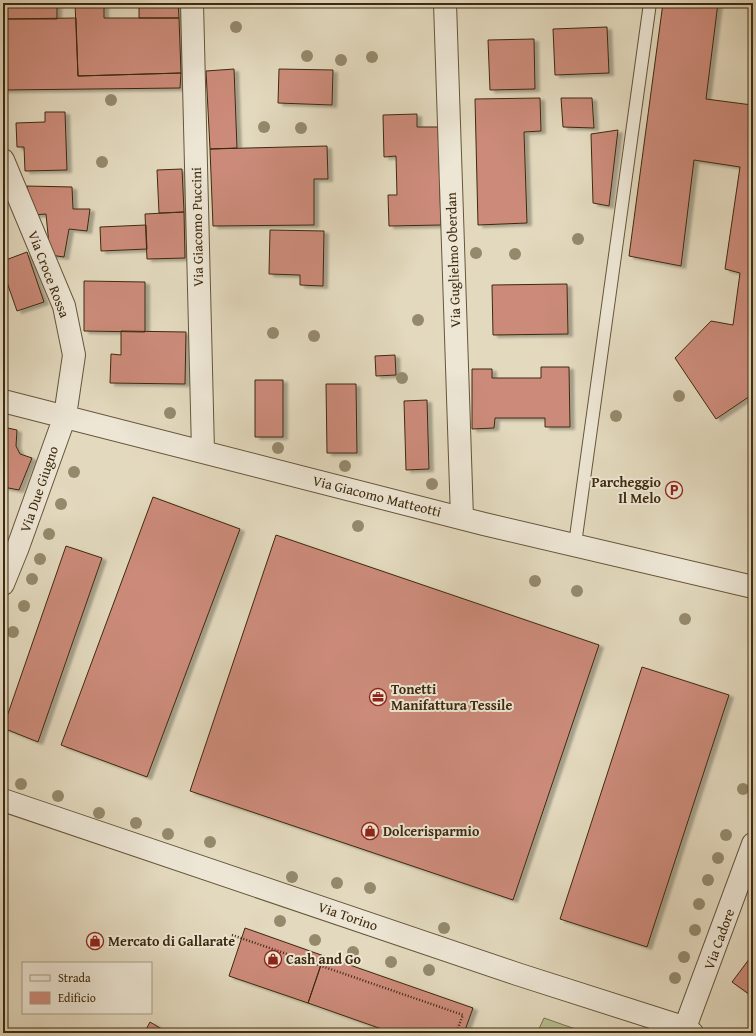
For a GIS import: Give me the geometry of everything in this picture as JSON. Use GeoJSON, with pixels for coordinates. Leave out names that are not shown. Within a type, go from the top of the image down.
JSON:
{"type":"FeatureCollection","features":[{"type":"Feature","properties":{"kind":"street","name":"Via Giacomo Puccini"},"geometry":{"type":"LineString","coordinates":[[192,3],[203,452]]}},
{"type":"Feature","properties":{"kind":"street","name":"Via Guglielmo Oberdan"},"geometry":{"type":"LineString","coordinates":[[445,3],[462,518]]}},
{"type":"Feature","properties":{"kind":"street","name":"Via Croce Rossa"},"geometry":{"type":"LineString","coordinates":[[3,160],[64,306],[74,355],[65,416]]}},
{"type":"Feature","properties":{"kind":"street","name":"Via Giacomo Matteotti"},"geometry":{"type":"LineString","coordinates":[[3,401],[462,518],[753,587]]}},
{"type":"Feature","properties":{"kind":"street","name":"Via Due Giugno"},"geometry":{"type":"LineString","coordinates":[[3,584],[18,547],[65,416]]}},
{"type":"Feature","properties":{"kind":"street","name":"Via Torino"},"geometry":{"type":"LineString","coordinates":[[3,800],[687,1031]]}},
{"type":"Feature","properties":{"kind":"street","name":"Via Cadore"},"geometry":{"type":"LineString","coordinates":[[687,1031],[753,844]]}},
{"type":"Feature","properties":{"kind":"lane"},"geometry":{"type":"LineString","coordinates":[[575,544],[650,3]]}},
{"type":"Feature","properties":{"kind":"path"},"geometry":{"type":"LineString","coordinates":[[232,935],[241,940],[463,1015],[456,1033]]}},
{"type":"Feature","properties":{"kind":"green space"},"geometry":{"type":"Polygon","coordinates":[[[544,1018],[587,1033],[537,1033],[544,1018]]]}},
{"type":"Feature","properties":{"kind":"building"},"geometry":{"type":"Polygon","coordinates":[[[3,3],[57,3],[57,19],[3,19],[3,3]]]}},
{"type":"Feature","properties":{"kind":"building"},"geometry":{"type":"Polygon","coordinates":[[[75,3],[104,3],[104,18],[179,18],[181,73],[78,76],[75,3]]]}},
{"type":"Feature","properties":{"kind":"building"},"geometry":{"type":"Polygon","coordinates":[[[139,3],[178,3],[179,18],[139,18],[139,3]]]}},
{"type":"Feature","properties":{"kind":"building"},"geometry":{"type":"Polygon","coordinates":[[[663,3],[718,3],[706,99],[752,105],[753,92],[753,394],[716,419],[675,358],[711,321],[733,325],[740,273],[725,269],[740,167],[694,160],[681,266],[629,256],[663,3]]]}},
{"type":"Feature","properties":{"kind":"building"},"geometry":{"type":"Polygon","coordinates":[[[76,18],[78,76],[181,73],[180,88],[3,90],[3,19],[76,18]]]}},
{"type":"Feature","properties":{"kind":"building"},"geometry":{"type":"Polygon","coordinates":[[[607,27],[609,73],[555,75],[553,29],[607,27]]]}},
{"type":"Feature","properties":{"kind":"building"},"geometry":{"type":"Polygon","coordinates":[[[534,39],[535,89],[490,90],[488,40],[534,39]]]}},
{"type":"Feature","properties":{"kind":"building"},"geometry":{"type":"Polygon","coordinates":[[[234,69],[237,148],[210,149],[206,71],[234,69]]]}},
{"type":"Feature","properties":{"kind":"building"},"geometry":{"type":"Polygon","coordinates":[[[279,69],[333,70],[332,105],[278,103],[279,69]]]}},
{"type":"Feature","properties":{"kind":"building"},"geometry":{"type":"Polygon","coordinates":[[[540,98],[541,131],[524,132],[527,223],[478,225],[475,99],[540,98]]]}},
{"type":"Feature","properties":{"kind":"building"},"geometry":{"type":"Polygon","coordinates":[[[561,98],[592,98],[594,128],[563,127],[561,98]]]}},
{"type":"Feature","properties":{"kind":"building"},"geometry":{"type":"Polygon","coordinates":[[[45,112],[65,112],[67,170],[25,171],[24,147],[17,147],[16,123],[45,122],[45,112]]]}},
{"type":"Feature","properties":{"kind":"building"},"geometry":{"type":"Polygon","coordinates":[[[417,114],[417,127],[438,127],[441,225],[389,226],[388,195],[397,195],[396,156],[384,157],[383,115],[417,114]]]}},
{"type":"Feature","properties":{"kind":"building"},"geometry":{"type":"Polygon","coordinates":[[[618,130],[609,206],[593,203],[591,134],[618,130]]]}},
{"type":"Feature","properties":{"kind":"building"},"geometry":{"type":"Polygon","coordinates":[[[327,146],[328,179],[314,179],[314,225],[213,226],[210,149],[327,146]]]}},
{"type":"Feature","properties":{"kind":"building"},"geometry":{"type":"Polygon","coordinates":[[[182,169],[184,212],[159,213],[157,170],[182,169]]]}},
{"type":"Feature","properties":{"kind":"building"},"geometry":{"type":"Polygon","coordinates":[[[27,186],[72,187],[73,209],[90,209],[87,231],[69,229],[64,257],[50,255],[46,214],[33,215],[27,186]]]}},
{"type":"Feature","properties":{"kind":"building"},"geometry":{"type":"Polygon","coordinates":[[[184,212],[185,258],[147,259],[145,214],[184,212]]]}},
{"type":"Feature","properties":{"kind":"building"},"geometry":{"type":"Polygon","coordinates":[[[146,225],[147,249],[101,251],[100,227],[146,225]]]}},
{"type":"Feature","properties":{"kind":"building"},"geometry":{"type":"Polygon","coordinates":[[[270,230],[324,231],[323,286],[300,285],[300,275],[269,274],[270,230]]]}},
{"type":"Feature","properties":{"kind":"building"},"geometry":{"type":"Polygon","coordinates":[[[27,252],[44,302],[17,311],[3,271],[3,261],[27,252]]]}},
{"type":"Feature","properties":{"kind":"building"},"geometry":{"type":"Polygon","coordinates":[[[84,281],[145,282],[145,332],[84,331],[84,281]]]}},
{"type":"Feature","properties":{"kind":"building"},"geometry":{"type":"Polygon","coordinates":[[[567,284],[568,334],[493,335],[492,285],[567,284]]]}},
{"type":"Feature","properties":{"kind":"building"},"geometry":{"type":"Polygon","coordinates":[[[121,331],[186,332],[185,384],[110,383],[111,354],[121,355],[121,331]]]}},
{"type":"Feature","properties":{"kind":"building"},"geometry":{"type":"Polygon","coordinates":[[[395,355],[396,375],[376,376],[375,356],[395,355]]]}},
{"type":"Feature","properties":{"kind":"building"},"geometry":{"type":"Polygon","coordinates":[[[541,367],[569,367],[570,427],[545,427],[545,418],[495,418],[494,428],[472,429],[472,369],[492,369],[492,378],[541,378],[541,367]]]}},
{"type":"Feature","properties":{"kind":"building"},"geometry":{"type":"Polygon","coordinates":[[[255,380],[283,380],[283,437],[255,437],[255,380]]]}},
{"type":"Feature","properties":{"kind":"building"},"geometry":{"type":"Polygon","coordinates":[[[326,384],[356,384],[357,453],[327,453],[326,384]]]}},
{"type":"Feature","properties":{"kind":"building"},"geometry":{"type":"Polygon","coordinates":[[[427,400],[429,469],[406,470],[404,401],[427,400]]]}},
{"type":"Feature","properties":{"kind":"building"},"geometry":{"type":"Polygon","coordinates":[[[3,427],[17,430],[16,446],[20,454],[32,458],[19,490],[3,487],[3,427]]]}},
{"type":"Feature","properties":{"kind":"building"},"geometry":{"type":"Polygon","coordinates":[[[153,497],[240,529],[147,777],[61,745],[153,497]]]}},
{"type":"Feature","properties":{"kind":"building"},"geometry":{"type":"Polygon","coordinates":[[[276,535],[599,645],[513,900],[190,791],[276,535]]]}},
{"type":"Feature","properties":{"kind":"building"},"geometry":{"type":"Polygon","coordinates":[[[66,546],[102,558],[38,742],[3,728],[66,546]]]}},
{"type":"Feature","properties":{"kind":"building"},"geometry":{"type":"Polygon","coordinates":[[[642,667],[729,695],[647,947],[560,919],[642,667]]]}},
{"type":"Feature","properties":{"kind":"building"},"geometry":{"type":"Polygon","coordinates":[[[245,928],[324,956],[308,1003],[229,976],[245,928]]]}},
{"type":"Feature","properties":{"kind":"building"},"geometry":{"type":"Polygon","coordinates":[[[753,954],[753,997],[732,982],[753,954]]]}},
{"type":"Feature","properties":{"kind":"building"},"geometry":{"type":"Polygon","coordinates":[[[324,956],[473,1008],[464,1033],[393,1033],[308,1003],[324,956]]]}},
{"type":"Feature","properties":{"kind":"building"},"geometry":{"type":"Polygon","coordinates":[[[150,1022],[160,1028],[168,1033],[144,1033],[150,1022]]]}},
{"type":"Feature","properties":{"kind":"place","name":"Parcheggio Il Melo"},"geometry":{"type":"Point","coordinates":[674,490]}},
{"type":"Feature","properties":{"kind":"place","name":"Tonetti Manifattura Tessile"},"geometry":{"type":"Point","coordinates":[378,697]}},
{"type":"Feature","properties":{"kind":"place","name":"Dolcerisparmio"},"geometry":{"type":"Point","coordinates":[370,831]}},
{"type":"Feature","properties":{"kind":"place","name":"Mercato di Gallarate"},"geometry":{"type":"Point","coordinates":[95,941]}},
{"type":"Feature","properties":{"kind":"place","name":"Cash and Go"},"geometry":{"type":"Point","coordinates":[273,959]}}]}
